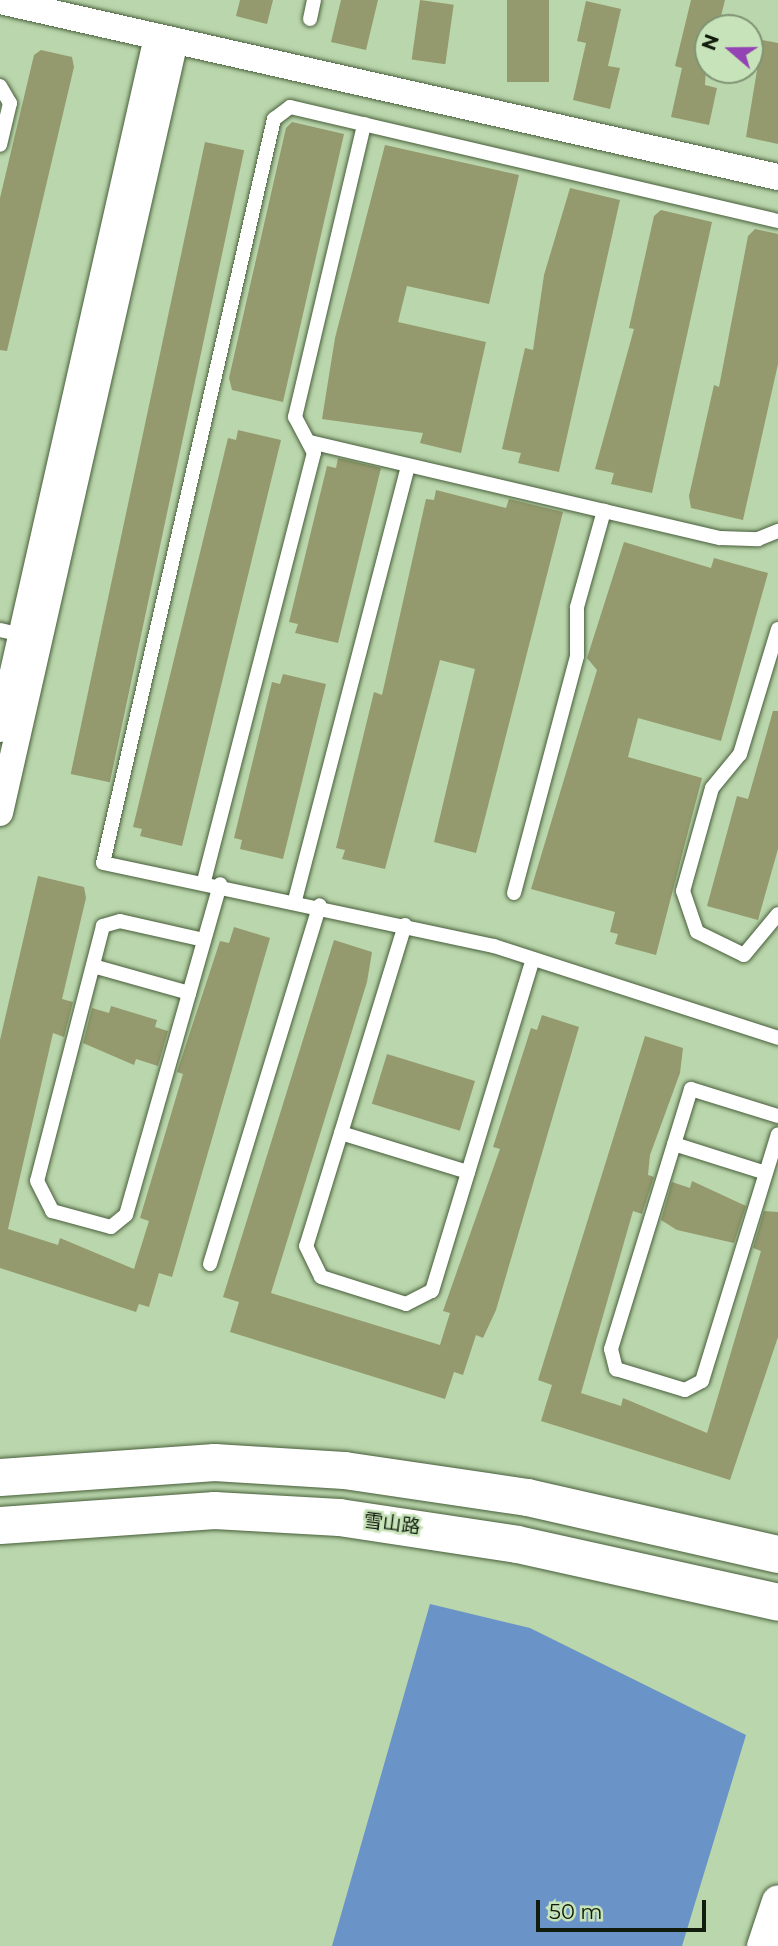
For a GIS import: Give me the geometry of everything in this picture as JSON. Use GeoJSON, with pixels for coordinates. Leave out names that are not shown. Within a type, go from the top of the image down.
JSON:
{"type":"FeatureCollection","features":[{"type":"Feature","properties":{"kind":"main road"},"geometry":{"type":"LineString","coordinates":[[0,1477],[214,1462],[344,1470],[527,1497],[778,1554]]}},
{"type":"Feature","properties":{"kind":"main road","name":"雪山路"},"geometry":{"type":"LineString","coordinates":[[0,1525],[214,1510],[339,1517],[517,1544],[778,1602]]}},
{"type":"Feature","properties":{"kind":"street"},"geometry":{"type":"LineString","coordinates":[[0,1],[778,177]]}},
{"type":"Feature","properties":{"kind":"street"},"geometry":{"type":"LineString","coordinates":[[0,729],[11,632],[166,39]]}},
{"type":"Feature","properties":{"kind":"street"},"geometry":{"type":"LineString","coordinates":[[0,813],[166,39]]}},
{"type":"Feature","properties":{"kind":"street"},"geometry":{"type":"LineString","coordinates":[[763,1946],[778,1901]]}},
{"type":"Feature","properties":{"kind":"lane"},"geometry":{"type":"LineString","coordinates":[[310,19],[314,0]]}},
{"type":"Feature","properties":{"kind":"lane"},"geometry":{"type":"LineString","coordinates":[[0,86],[10,103],[0,145]]}},
{"type":"Feature","properties":{"kind":"lane"},"geometry":{"type":"LineString","coordinates":[[778,221],[290,107],[274,119],[103,863],[220,884],[405,925],[533,959],[778,1038]]}},
{"type":"Feature","properties":{"kind":"lane"},"geometry":{"type":"LineString","coordinates":[[204,881],[314,453],[295,417],[364,124]]}},
{"type":"Feature","properties":{"kind":"lane"},"geometry":{"type":"LineString","coordinates":[[310,442],[720,538],[758,539],[778,531]]}},
{"type":"Feature","properties":{"kind":"lane"},"geometry":{"type":"LineString","coordinates":[[295,900],[408,465]]}},
{"type":"Feature","properties":{"kind":"lane"},"geometry":{"type":"LineString","coordinates":[[514,893],[577,656],[577,607],[604,511]]}},
{"type":"Feature","properties":{"kind":"lane"},"geometry":{"type":"LineString","coordinates":[[778,629],[740,754],[712,788],[683,891],[697,932],[744,955],[778,914]]}},
{"type":"Feature","properties":{"kind":"lane"},"geometry":{"type":"LineString","coordinates":[[204,940],[109,923],[93,966],[37,1181],[52,1211],[111,1227],[126,1215],[220,884]]}},
{"type":"Feature","properties":{"kind":"lane"},"geometry":{"type":"LineString","coordinates":[[210,1264],[320,905]]}},
{"type":"Feature","properties":{"kind":"lane"},"geometry":{"type":"LineString","coordinates":[[405,925],[306,1246],[309,1261],[321,1277],[406,1304],[432,1291],[533,959]]}},
{"type":"Feature","properties":{"kind":"lane"},"geometry":{"type":"LineString","coordinates":[[93,966],[189,993]]}},
{"type":"Feature","properties":{"kind":"lane"},"geometry":{"type":"LineString","coordinates":[[778,1116],[691,1089],[611,1349],[616,1369],[685,1390],[702,1381],[778,1134]]}},
{"type":"Feature","properties":{"kind":"lane"},"geometry":{"type":"LineString","coordinates":[[341,1133],[468,1172]]}},
{"type":"Feature","properties":{"kind":"lane"},"geometry":{"type":"LineString","coordinates":[[674,1144],[766,1173]]}},
{"type":"Feature","properties":{"kind":"water"},"geometry":{"type":"Polygon","coordinates":[[[430,1604],[530,1628],[746,1735],[682,1946],[332,1946],[430,1604]]]}},
{"type":"Feature","properties":{"kind":"building"},"geometry":{"type":"Polygon","coordinates":[[[240,0],[273,0],[267,24],[236,16],[240,0]]]}},
{"type":"Feature","properties":{"kind":"building"},"geometry":{"type":"Polygon","coordinates":[[[341,0],[378,0],[366,50],[331,42],[341,0]]]}},
{"type":"Feature","properties":{"kind":"building"},"geometry":{"type":"Polygon","coordinates":[[[420,0],[454,5],[445,64],[412,59],[420,0]]]}},
{"type":"Feature","properties":{"kind":"building"},"geometry":{"type":"Polygon","coordinates":[[[507,0],[549,0],[549,82],[507,82],[507,0]]]}},
{"type":"Feature","properties":{"kind":"building"},"geometry":{"type":"Polygon","coordinates":[[[691,0],[725,0],[722,14],[694,14],[694,84],[717,88],[709,125],[671,117],[682,68],[675,66],[691,0]]]}},
{"type":"Feature","properties":{"kind":"building"},"geometry":{"type":"Polygon","coordinates":[[[586,1],[621,9],[608,66],[620,68],[610,109],[573,100],[586,43],[577,41],[586,1]]]}},
{"type":"Feature","properties":{"kind":"building"},"geometry":{"type":"Polygon","coordinates":[[[764,40],[778,43],[778,144],[746,137],[755,84],[764,84],[764,40]]]}},
{"type":"Feature","properties":{"kind":"building"},"geometry":{"type":"Polygon","coordinates":[[[41,50],[72,57],[74,67],[7,351],[0,350],[0,198],[34,55],[41,50]]]}},
{"type":"Feature","properties":{"kind":"building"},"geometry":{"type":"Polygon","coordinates":[[[292,122],[344,134],[283,402],[232,390],[229,378],[286,128],[292,122]]]}},
{"type":"Feature","properties":{"kind":"building"},"geometry":{"type":"Polygon","coordinates":[[[205,142],[244,150],[110,782],[71,774],[205,142]]]}},
{"type":"Feature","properties":{"kind":"building"},"geometry":{"type":"Polygon","coordinates":[[[385,145],[519,175],[489,304],[407,286],[398,322],[486,342],[461,453],[420,443],[423,433],[322,419],[335,338],[385,145]]]}},
{"type":"Feature","properties":{"kind":"building"},"geometry":{"type":"Polygon","coordinates":[[[570,188],[620,200],[559,472],[518,463],[521,453],[502,449],[525,348],[533,350],[544,275],[570,188]]]}},
{"type":"Feature","properties":{"kind":"building"},"geometry":{"type":"Polygon","coordinates":[[[661,210],[712,222],[652,493],[611,484],[614,473],[595,469],[634,329],[629,328],[654,216],[661,210]]]}},
{"type":"Feature","properties":{"kind":"building"},"geometry":{"type":"Polygon","coordinates":[[[755,229],[778,234],[778,364],[743,520],[691,508],[689,496],[714,385],[719,387],[748,236],[755,229]]]}},
{"type":"Feature","properties":{"kind":"building"},"geometry":{"type":"Polygon","coordinates":[[[238,430],[281,440],[182,846],[140,836],[142,829],[133,827],[228,438],[236,440],[238,430]]]}},
{"type":"Feature","properties":{"kind":"building"},"geometry":{"type":"Polygon","coordinates":[[[338,458],[381,468],[338,643],[295,633],[298,624],[289,622],[327,466],[336,468],[338,458]]]}},
{"type":"Feature","properties":{"kind":"building"},"geometry":{"type":"Polygon","coordinates":[[[436,490],[506,508],[509,499],[563,512],[476,853],[434,842],[475,669],[440,660],[385,869],[342,859],[345,850],[336,848],[374,692],[382,695],[426,499],[434,500],[436,490]]]}},
{"type":"Feature","properties":{"kind":"building"},"geometry":{"type":"Polygon","coordinates":[[[624,542],[711,568],[714,558],[768,573],[721,741],[638,718],[628,757],[702,778],[656,955],[615,944],[618,934],[610,932],[615,912],[531,889],[597,670],[587,658],[624,542]]]}},
{"type":"Feature","properties":{"kind":"building"},"geometry":{"type":"Polygon","coordinates":[[[283,674],[326,684],[283,859],[240,849],[242,840],[234,838],[272,682],[280,684],[283,674]]]}},
{"type":"Feature","properties":{"kind":"building"},"geometry":{"type":"Polygon","coordinates":[[[773,711],[778,711],[778,849],[758,920],[707,906],[737,796],[748,799],[773,711]]]}},
{"type":"Feature","properties":{"kind":"building"},"geometry":{"type":"Polygon","coordinates":[[[38,876],[84,887],[86,898],[62,999],[73,1002],[64,1037],[53,1033],[8,1229],[58,1245],[60,1238],[134,1269],[149,1221],[140,1218],[183,1074],[177,1072],[220,941],[229,943],[234,927],[270,938],[172,1277],[159,1273],[149,1307],[139,1304],[136,1312],[0,1268],[0,1040],[38,876]]]}},
{"type":"Feature","properties":{"kind":"building"},"geometry":{"type":"Polygon","coordinates":[[[334,940],[372,952],[367,982],[271,1293],[440,1345],[450,1313],[443,1311],[500,1149],[493,1147],[531,1028],[537,1030],[542,1015],[579,1027],[496,1310],[483,1338],[476,1335],[463,1375],[454,1372],[445,1399],[230,1332],[239,1302],[223,1297],[334,940]]]}},
{"type":"Feature","properties":{"kind":"building"},"geometry":{"type":"Polygon","coordinates":[[[111,1006],[157,1020],[155,1027],[168,1031],[158,1066],[136,1059],[134,1065],[83,1043],[92,1008],[109,1013],[111,1006]]]}},
{"type":"Feature","properties":{"kind":"building"},"geometry":{"type":"Polygon","coordinates":[[[645,1036],[683,1048],[680,1073],[650,1155],[648,1175],[654,1177],[642,1214],[633,1211],[581,1393],[621,1406],[623,1398],[707,1433],[761,1251],[753,1248],[764,1211],[778,1212],[778,1337],[730,1480],[541,1421],[552,1385],[538,1380],[645,1036]]]}},
{"type":"Feature","properties":{"kind":"building"},"geometry":{"type":"Polygon","coordinates":[[[387,1054],[475,1081],[460,1131],[372,1104],[387,1054]]]}},
{"type":"Feature","properties":{"kind":"building"},"geometry":{"type":"Polygon","coordinates":[[[692,1181],[746,1206],[734,1243],[677,1230],[661,1220],[672,1182],[690,1188],[692,1181]]]}}]}
